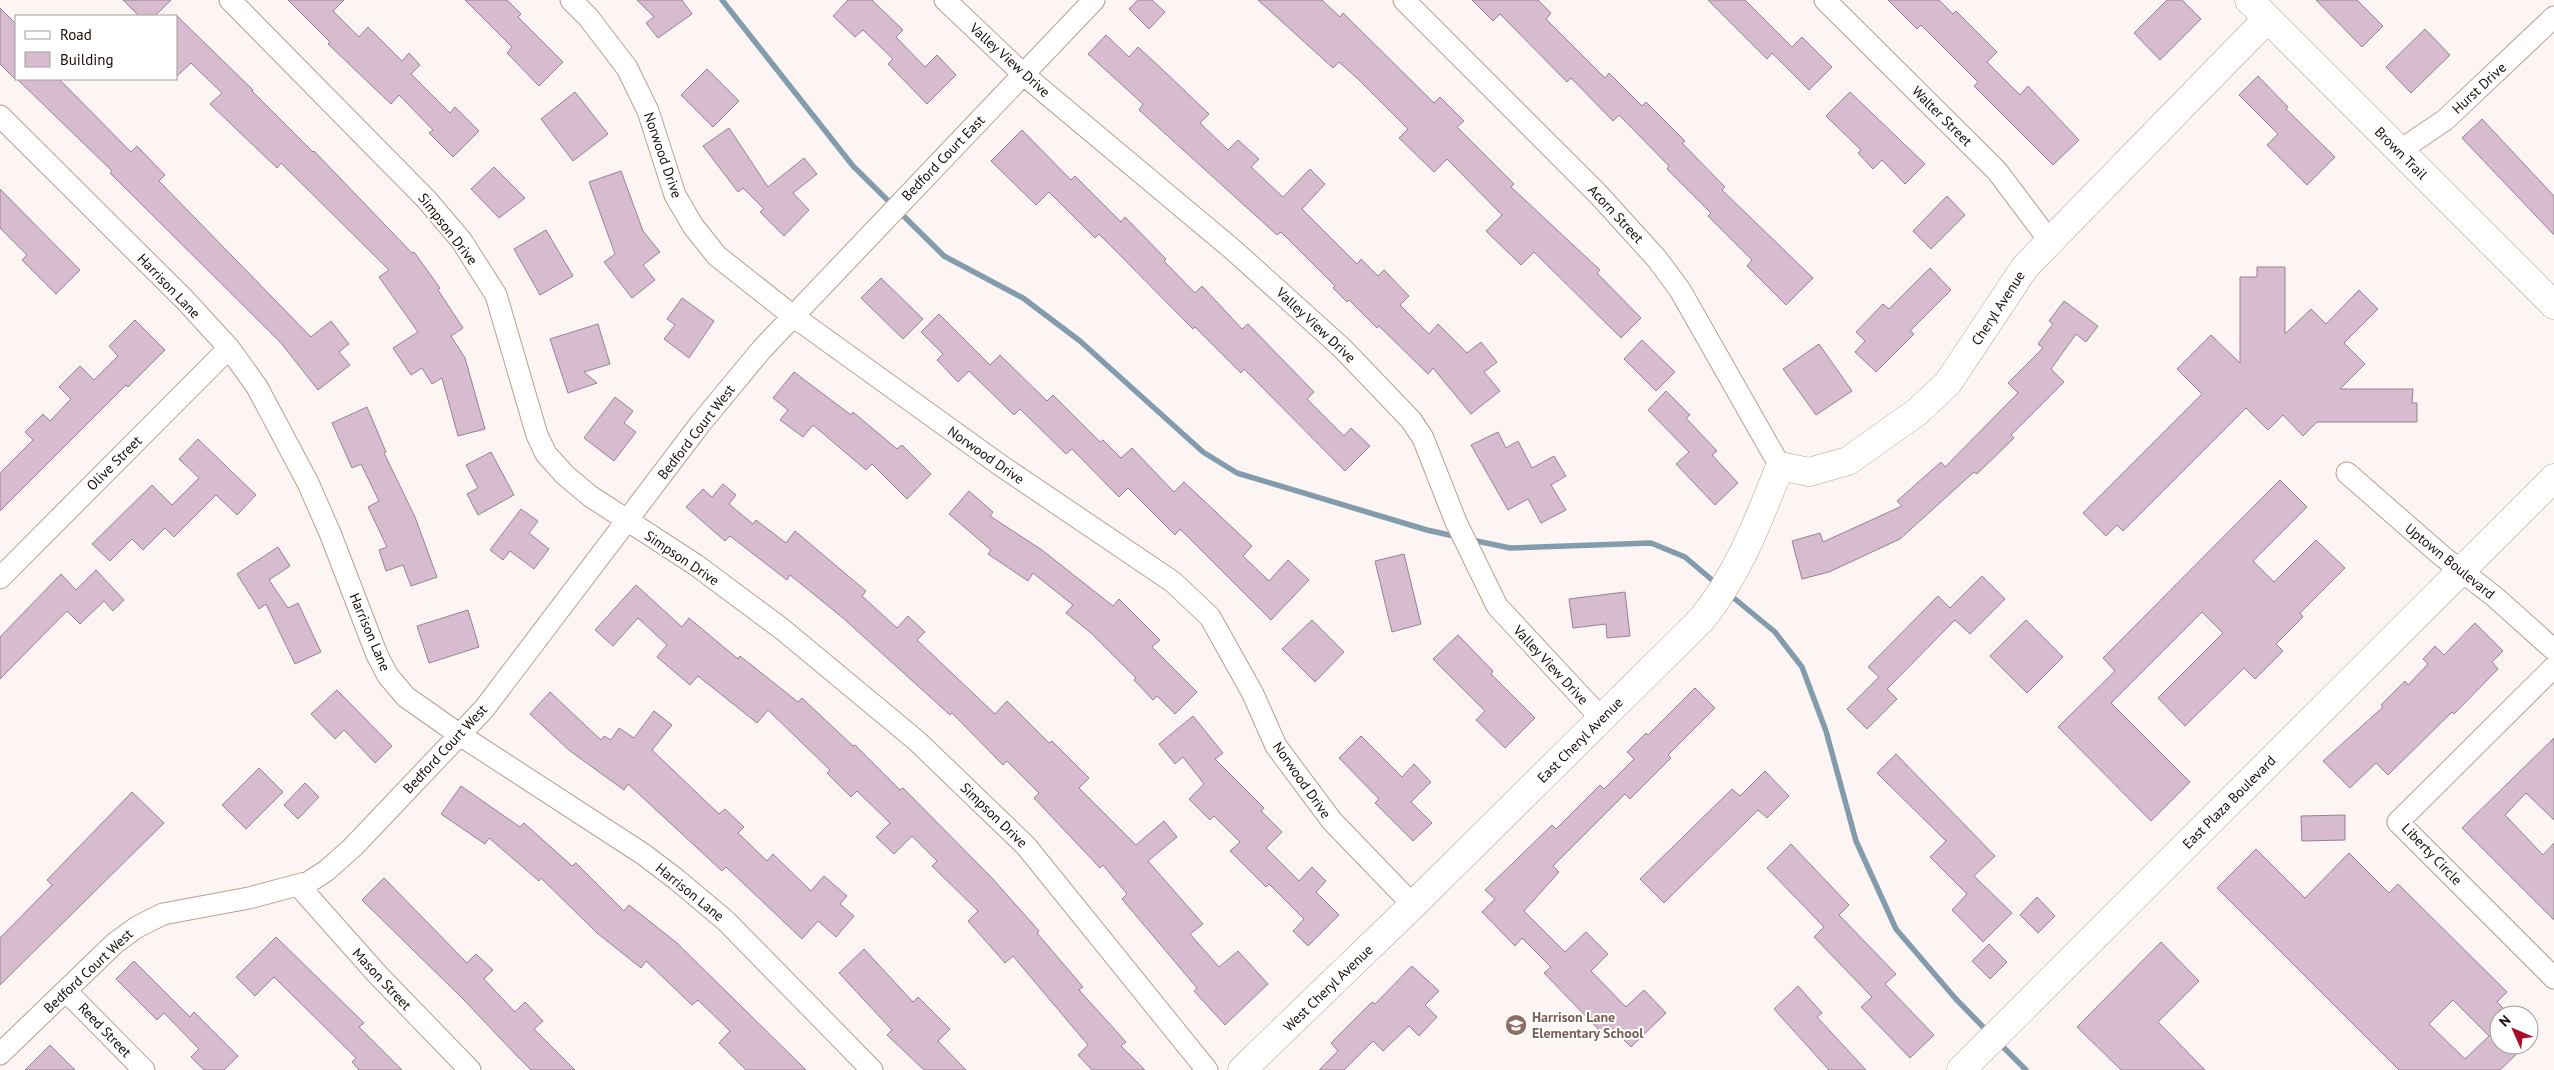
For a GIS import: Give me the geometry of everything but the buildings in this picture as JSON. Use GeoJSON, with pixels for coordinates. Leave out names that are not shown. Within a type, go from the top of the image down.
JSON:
{"type":"FeatureCollection","features":[{"type":"Feature","properties":{"kind":"street","name":"Simpson Drive"},"geometry":{"type":"LineString","coordinates":[[230,0],[426,199],[461,240],[496,295],[537,435],[546,454],[565,475],[590,496],[696,565],[782,629],[917,741],[1026,846],[1207,1070]]}},
{"type":"Feature","properties":{"kind":"street","name":"Norwood Drive"},"geometry":{"type":"LineString","coordinates":[[571,0],[588,17],[627,68],[648,111],[675,195],[693,226],[717,256],[793,316],[1000,466],[1174,582],[1210,617],[1252,694],[1276,746],[1332,821],[1413,905]]}},
{"type":"Feature","properties":{"kind":"street","name":"Valley View Drive"},"geometry":{"type":"LineString","coordinates":[[945,0],[1024,74],[1231,248],[1342,348],[1411,420],[1423,438],[1456,522],[1497,606],[1602,719]]}},
{"type":"Feature","properties":{"kind":"street","name":"Bedford Court East"},"geometry":{"type":"LineString","coordinates":[[793,316],[1094,0]]}},
{"type":"Feature","properties":{"kind":"street","name":"Acorn Street"},"geometry":{"type":"LineString","coordinates":[[1404,0],[1599,195],[1657,260],[1680,290],[1780,466]]}},
{"type":"Feature","properties":{"kind":"street","name":"Walter Street"},"geometry":{"type":"LineString","coordinates":[[1825,0],[1997,171],[2049,240]]}},
{"type":"Feature","properties":{"kind":"street","name":"Cheryl Avenue"},"geometry":{"type":"LineString","coordinates":[[1780,466],[1809,472],[1848,461],[1917,412],[1948,383],[2025,267],[2258,9]]}},
{"type":"Feature","properties":{"kind":"street","name":"Brown Trail"},"geometry":{"type":"LineString","coordinates":[[2258,9],[2554,305]]}},
{"type":"Feature","properties":{"kind":"street","name":"Hurst Drive"},"geometry":{"type":"LineString","coordinates":[[2399,151],[2445,120],[2554,17]]}},
{"type":"Feature","properties":{"kind":"street","name":"Harrison Lane"},"geometry":{"type":"LineString","coordinates":[[0,116],[177,292],[229,348],[257,387],[308,483],[330,533],[377,656],[388,676],[406,697],[460,735],[643,854],[676,879],[726,921],[872,1070]]}},
{"type":"Feature","properties":{"kind":"street","name":"Bedford Court West"},"geometry":{"type":"LineString","coordinates":[[0,1054],[115,943],[136,927],[163,914],[249,898],[309,882],[326,871],[353,847],[484,709],[700,424],[762,349],[793,316]]}},
{"type":"Feature","properties":{"kind":"street","name":"Olive Street"},"geometry":{"type":"LineString","coordinates":[[0,578],[229,348]]}},
{"type":"Feature","properties":{"kind":"street","name":"East Cheryl Avenue"},"geometry":{"type":"LineString","coordinates":[[1413,905],[1702,618],[1729,580],[1780,466]]}},
{"type":"Feature","properties":{"kind":"street","name":"Uptown Boulevard"},"geometry":{"type":"LineString","coordinates":[[2347,472],[2460,572],[2495,597],[2554,650]]}},
{"type":"Feature","properties":{"kind":"street","name":"East Plaza Boulevard"},"geometry":{"type":"LineString","coordinates":[[1969,1062],[2554,478]]}},
{"type":"Feature","properties":{"kind":"street","name":"Liberty Circle"},"geometry":{"type":"LineString","coordinates":[[2554,667],[2398,822],[2554,978]]}},
{"type":"Feature","properties":{"kind":"street","name":"Mason Street"},"geometry":{"type":"LineString","coordinates":[[298,885],[378,975],[470,1070]]}},
{"type":"Feature","properties":{"kind":"street","name":"West Cheryl Avenue"},"geometry":{"type":"LineString","coordinates":[[1242,1070],[1413,905]]}},
{"type":"Feature","properties":{"kind":"street","name":"Reed Street"},"geometry":{"type":"LineString","coordinates":[[66,991],[144,1070]]}},
{"type":"Feature","properties":{"kind":"waterway"},"geometry":{"type":"LineString","coordinates":[[722,0],[853,166],[944,256],[1023,298],[1080,341],[1203,452],[1237,473],[1427,530],[1458,537]]}},
{"type":"Feature","properties":{"kind":"waterway"},"geometry":{"type":"LineString","coordinates":[[1472,540],[1510,548],[1651,543],[1685,557],[1718,585]]}},
{"type":"Feature","properties":{"kind":"waterway"},"geometry":{"type":"LineString","coordinates":[[1729,594],[1775,632],[1802,667],[1826,731],[1856,841],[1896,929],[1955,998],[1988,1032]]}},
{"type":"Feature","properties":{"kind":"waterway"},"geometry":{"type":"LineString","coordinates":[[1998,1042],[2026,1070]]}},
{"type":"Feature","properties":{"kind":"place","name":"Harrison Lane Elementary School"},"geometry":{"type":"Point","coordinates":[1516,1025]}}]}
